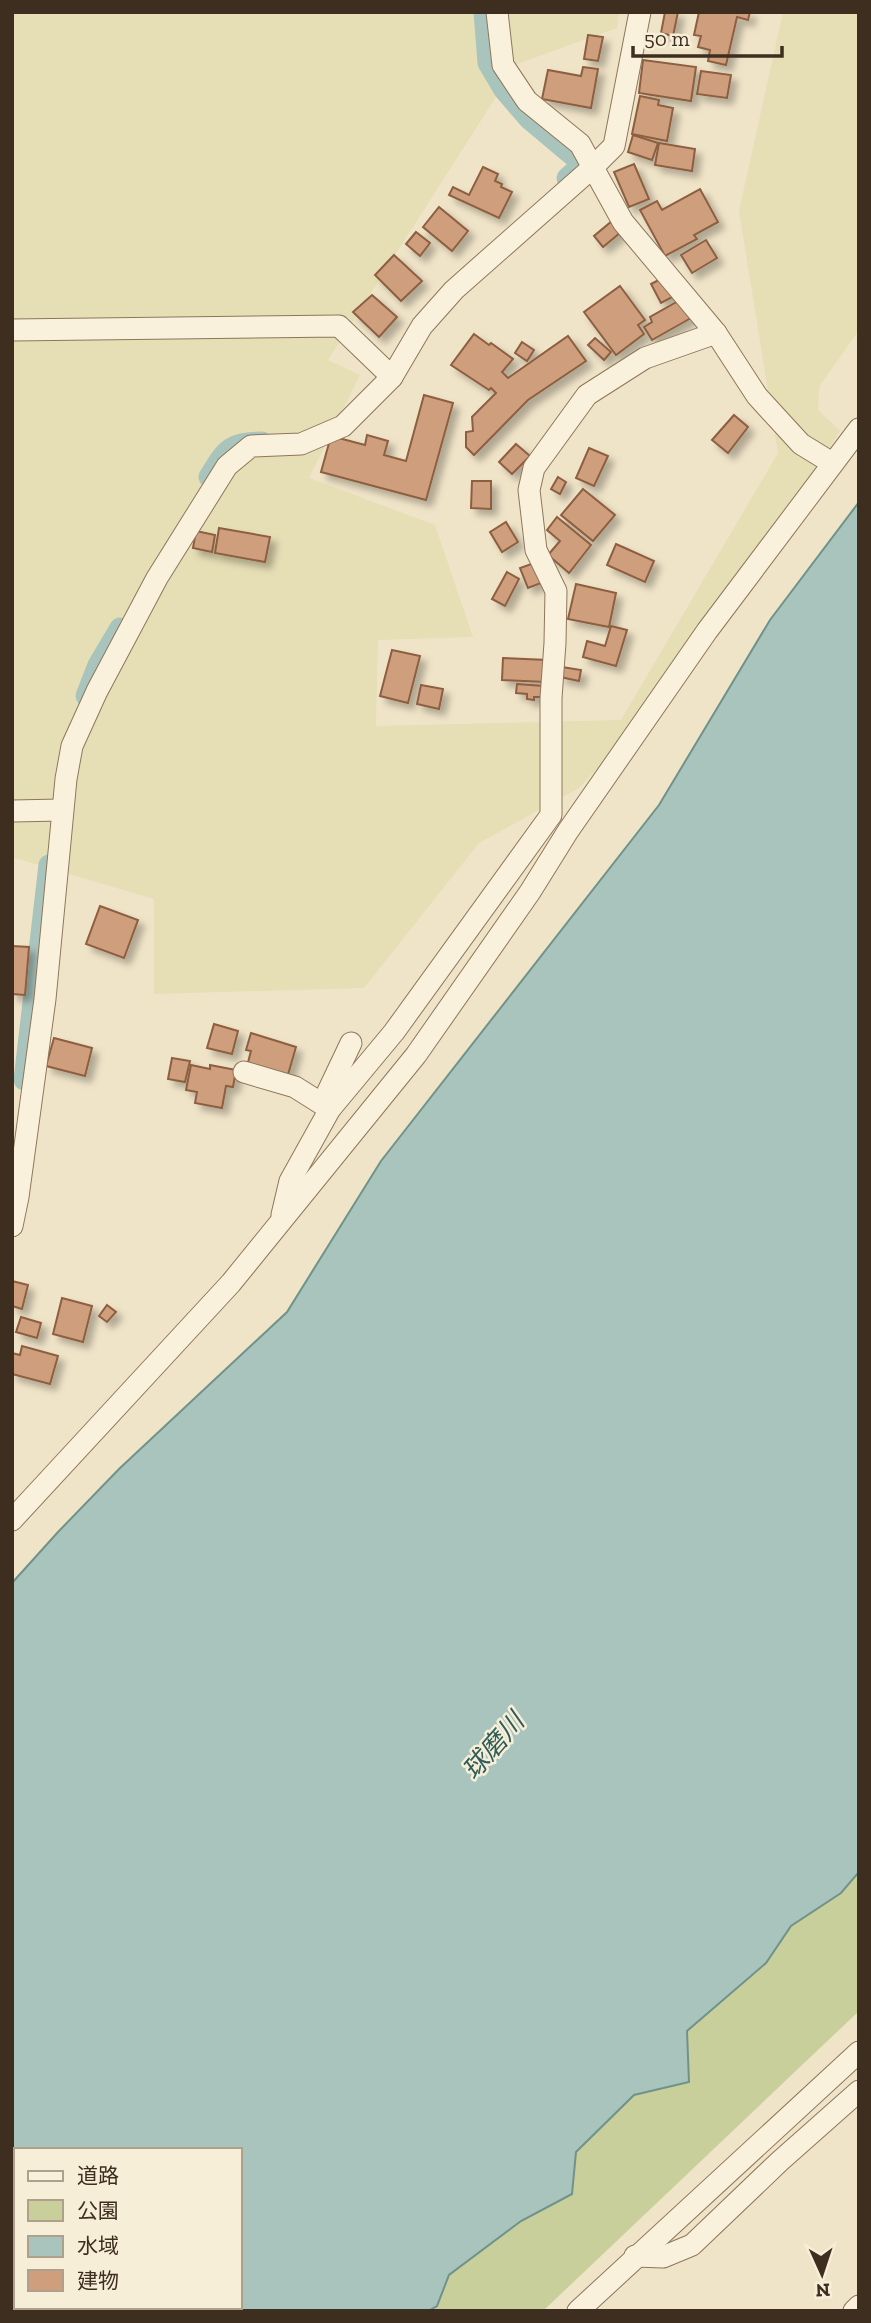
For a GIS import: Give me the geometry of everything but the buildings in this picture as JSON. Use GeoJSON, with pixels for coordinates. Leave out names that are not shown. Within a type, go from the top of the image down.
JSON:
{"type":"FeatureCollection","features":[{"type":"Feature","properties":{"kind":"street"},"geometry":{"type":"LineString","coordinates":[[497,12],[503,65],[527,101],[580,144],[623,222],[716,333],[757,396],[801,444],[832,463]]}},
{"type":"Feature","properties":{"kind":"street"},"geometry":{"type":"LineString","coordinates":[[12,1226],[45,999],[62,810],[72,746],[97,691],[157,578],[227,466],[251,446],[301,443],[343,426],[392,377],[422,326],[454,290],[614,146],[640,12]]}},
{"type":"Feature","properties":{"kind":"street"},"geometry":{"type":"LineString","coordinates":[[12,330],[339,326],[392,377]]}},
{"type":"Feature","properties":{"kind":"street"},"geometry":{"type":"LineString","coordinates":[[326,1107],[394,1032],[551,815],[551,698],[556,591],[536,551],[529,490],[534,468],[587,394],[645,358],[716,333]]}},
{"type":"Feature","properties":{"kind":"street"},"geometry":{"type":"LineString","coordinates":[[12,1520],[231,1283],[416,1055],[707,631],[859,429]]}},
{"type":"Feature","properties":{"kind":"street"},"geometry":{"type":"LineString","coordinates":[[12,811],[62,810]]}},
{"type":"Feature","properties":{"kind":"street"},"geometry":{"type":"LineString","coordinates":[[281,1220],[290,1181],[326,1107],[351,1042]]}},
{"type":"Feature","properties":{"kind":"street"},"geometry":{"type":"LineString","coordinates":[[244,1072],[295,1087],[326,1107]]}},
{"type":"Feature","properties":{"kind":"street"},"geometry":{"type":"LineString","coordinates":[[578,2311],[859,2052]]}},
{"type":"Feature","properties":{"kind":"street"},"geometry":{"type":"LineString","coordinates":[[635,2256],[663,2257],[692,2245],[859,2091]]}},
{"type":"Feature","properties":{"kind":"street"},"geometry":{"type":"LineString","coordinates":[[854,2311],[859,2306]]}},
{"type":"Feature","properties":{"kind":"shaded area"},"geometry":{"type":"Polygon","coordinates":[[[12,12],[619,12],[617,28],[517,64],[328,360],[360,375],[309,478],[435,525],[473,637],[378,640],[376,726],[621,720],[778,453],[739,211],[783,12],[859,12],[859,330],[819,387],[818,410],[840,431],[806,485],[631,732],[579,788],[479,843],[364,988],[154,994],[154,899],[15,858],[12,862],[12,12]]]}},
{"type":"Feature","properties":{"kind":"green space"},"geometry":{"type":"Polygon","coordinates":[[[859,1725],[859,2011],[543,2311],[298,2311],[859,1725]]]}},
{"type":"Feature","properties":{"kind":"water","name":"球磨川"},"geometry":{"type":"Polygon","coordinates":[[[859,502],[859,1872],[841,1893],[791,1926],[766,1963],[687,2031],[689,2082],[634,2095],[576,2152],[572,2194],[521,2221],[449,2275],[437,2306],[428,2311],[12,2311],[12,1583],[119,1469],[287,1312],[381,1161],[659,805],[770,620],[859,502]]]}},
{"type":"Feature","properties":{"kind":"waterway"},"geometry":{"type":"LineString","coordinates":[[484,12],[488,63],[504,90],[529,119],[579,161],[581,166],[567,178]]}},
{"type":"Feature","properties":{"kind":"waterway"},"geometry":{"type":"LineString","coordinates":[[209,477],[230,449],[242,444],[262,442]]}},
{"type":"Feature","properties":{"kind":"waterway"},"geometry":{"type":"LineString","coordinates":[[86,696],[98,665],[120,628]]}},
{"type":"Feature","properties":{"kind":"waterway"},"geometry":{"type":"LineString","coordinates":[[24,1080],[49,865]]}}]}
